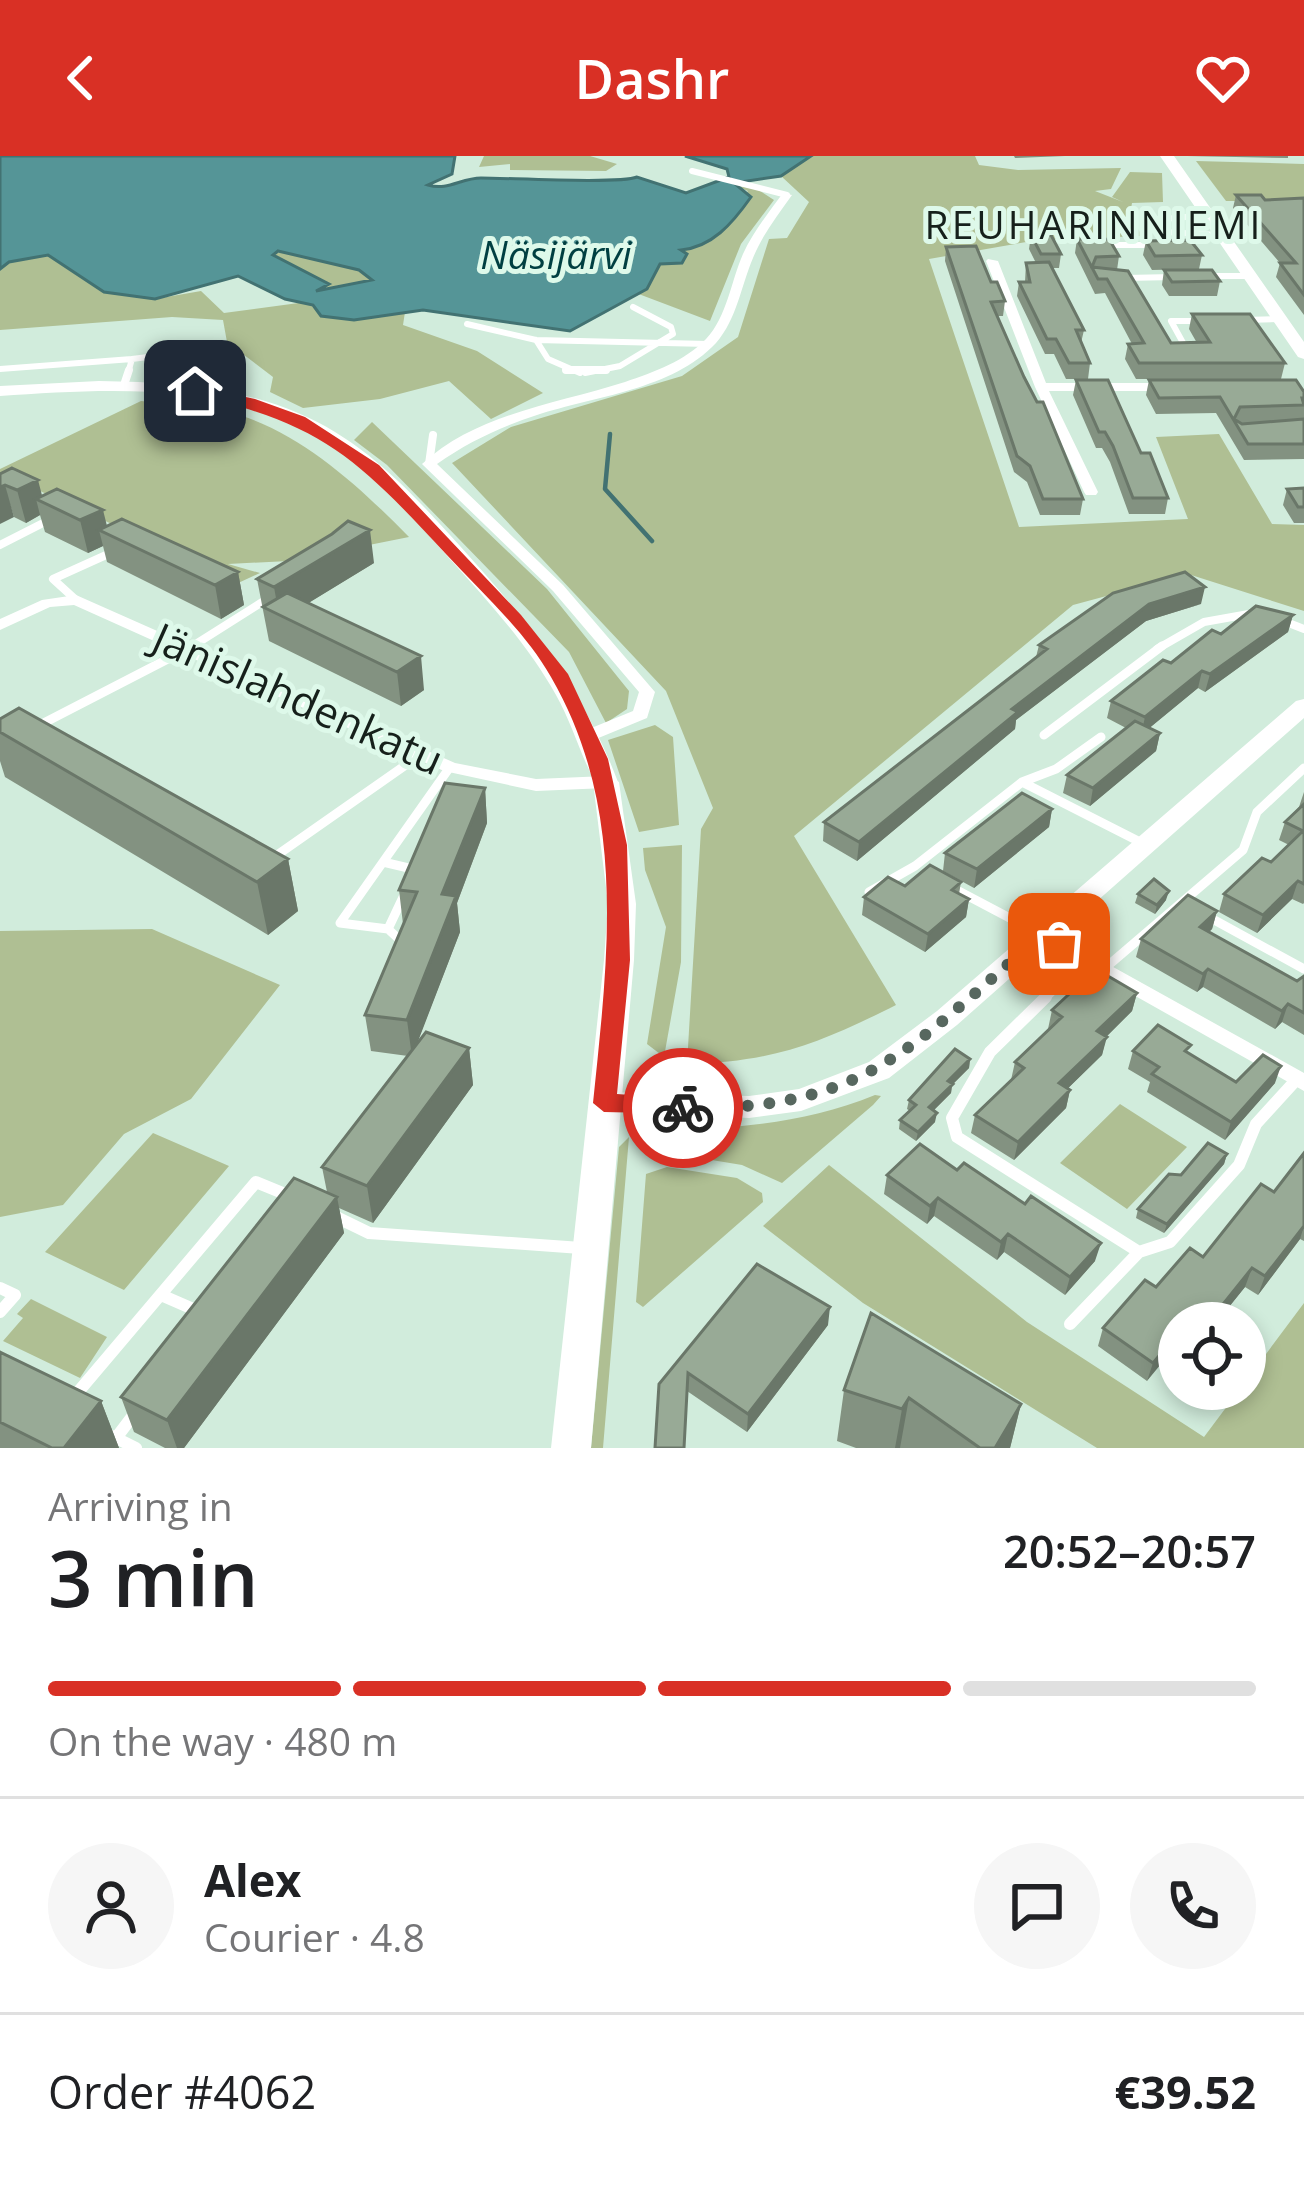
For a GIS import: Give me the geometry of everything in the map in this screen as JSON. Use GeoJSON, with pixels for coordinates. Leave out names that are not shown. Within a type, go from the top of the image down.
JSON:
{"type":"FeatureCollection","features":[{"type":"Feature","properties":{"kind":"main road"},"geometry":{"type":"LineString","coordinates":[[571,1448],[622,904],[606,782]]}},
{"type":"Feature","properties":{"kind":"street"},"geometry":{"type":"LineString","coordinates":[[1167,156],[1217,235],[1304,354]]}},
{"type":"Feature","properties":{"kind":"street"},"geometry":{"type":"LineString","coordinates":[[590,736],[641,714],[646,692],[558,588],[428,464],[463,439],[506,419],[659,372],[708,344],[754,242],[787,195]]}},
{"type":"Feature","properties":{"kind":"street"},"geometry":{"type":"LineString","coordinates":[[992,261],[1041,387],[1091,492]]}},
{"type":"Feature","properties":{"kind":"street"},"geometry":{"type":"LineString","coordinates":[[0,391],[124,385],[195,391],[250,402],[300,420],[374,468],[533,639],[559,674],[590,736],[606,782]]}},
{"type":"Feature","properties":{"kind":"street"},"geometry":{"type":"LineString","coordinates":[[1041,387],[1184,387]]}},
{"type":"Feature","properties":{"kind":"street"},"geometry":{"type":"LineString","coordinates":[[1,624],[47,603],[76,600]]}},
{"type":"Feature","properties":{"kind":"street","name":"Jänislahdenkatu"},"geometry":{"type":"LineString","coordinates":[[76,600],[450,767],[536,785],[606,782]]}},
{"type":"Feature","properties":{"kind":"street"},"geometry":{"type":"LineString","coordinates":[[604,1103],[749,1107],[801,1100],[850,1083],[910,1049],[1304,706]]}},
{"type":"Feature","properties":{"kind":"street"},"geometry":{"type":"LineString","coordinates":[[1042,935],[1300,1081]]}},
{"type":"Feature","properties":{"kind":"lane"},"geometry":{"type":"LineString","coordinates":[[692,171],[787,195]]}},
{"type":"Feature","properties":{"kind":"lane"},"geometry":{"type":"LineString","coordinates":[[1206,215],[1154,220],[1165,232],[1217,235]]}},
{"type":"Feature","properties":{"kind":"lane"},"geometry":{"type":"LineString","coordinates":[[1102,245],[1163,245],[1165,232]]}},
{"type":"Feature","properties":{"kind":"lane"},"geometry":{"type":"LineString","coordinates":[[1206,276],[1248,276]]}},
{"type":"Feature","properties":{"kind":"lane"},"geometry":{"type":"LineString","coordinates":[[1118,278],[1184,277]]}},
{"type":"Feature","properties":{"kind":"lane"},"geometry":{"type":"LineString","coordinates":[[536,340],[543,356],[577,376],[603,374],[673,334],[671,327],[633,307]]}},
{"type":"Feature","properties":{"kind":"lane"},"geometry":{"type":"LineString","coordinates":[[1237,320],[1280,319]]}},
{"type":"Feature","properties":{"kind":"lane"},"geometry":{"type":"LineString","coordinates":[[1187,350],[1171,321],[1215,320]]}},
{"type":"Feature","properties":{"kind":"lane"},"geometry":{"type":"LineString","coordinates":[[467,324],[536,340],[708,344]]}},
{"type":"Feature","properties":{"kind":"lane"},"geometry":{"type":"LineString","coordinates":[[0,369],[202,350]]}},
{"type":"Feature","properties":{"kind":"lane"},"geometry":{"type":"LineString","coordinates":[[124,385],[132,359]]}},
{"type":"Feature","properties":{"kind":"lane"},"geometry":{"type":"LineString","coordinates":[[195,391],[214,377],[218,361]]}},
{"type":"Feature","properties":{"kind":"lane"},"geometry":{"type":"LineString","coordinates":[[428,464],[433,435]]}},
{"type":"Feature","properties":{"kind":"lane"},"geometry":{"type":"LineString","coordinates":[[0,545],[65,512]]}},
{"type":"Feature","properties":{"kind":"lane"},"geometry":{"type":"LineString","coordinates":[[76,600],[53,579],[130,542]]}},
{"type":"Feature","properties":{"kind":"lane"},"geometry":{"type":"LineString","coordinates":[[17,738],[186,651],[278,592]]}},
{"type":"Feature","properties":{"kind":"lane"},"geometry":{"type":"LineString","coordinates":[[238,593],[260,603]]}},
{"type":"Feature","properties":{"kind":"lane"},"geometry":{"type":"LineString","coordinates":[[1044,735],[1184,631],[1213,619],[1238,610],[1260,612],[1304,629]]}},
{"type":"Feature","properties":{"kind":"lane"},"geometry":{"type":"LineString","coordinates":[[869,892],[915,866],[1022,782],[1056,769],[1101,736]]}},
{"type":"Feature","properties":{"kind":"lane"},"geometry":{"type":"LineString","coordinates":[[250,873],[420,755]]}},
{"type":"Feature","properties":{"kind":"lane"},"geometry":{"type":"LineString","coordinates":[[394,961],[402,939],[388,929],[340,923],[450,767]]}},
{"type":"Feature","properties":{"kind":"lane"},"geometry":{"type":"LineString","coordinates":[[1139,1252],[957,1137],[952,1118],[990,1052],[1243,850],[1258,812],[1304,768]]}},
{"type":"Feature","properties":{"kind":"lane"},"geometry":{"type":"LineString","coordinates":[[1022,782],[1144,844]]}},
{"type":"Feature","properties":{"kind":"lane"},"geometry":{"type":"LineString","coordinates":[[388,929],[425,852]]}},
{"type":"Feature","properties":{"kind":"lane"},"geometry":{"type":"LineString","coordinates":[[383,862],[417,870]]}},
{"type":"Feature","properties":{"kind":"lane"},"geometry":{"type":"LineString","coordinates":[[915,866],[1042,935]]}},
{"type":"Feature","properties":{"kind":"lane"},"geometry":{"type":"LineString","coordinates":[[1181,902],[1304,969]]}},
{"type":"Feature","properties":{"kind":"lane"},"geometry":{"type":"LineString","coordinates":[[1070,1324],[1139,1252],[1170,1242],[1239,1165],[1256,1124],[1300,1081]]}},
{"type":"Feature","properties":{"kind":"lane"},"geometry":{"type":"LineString","coordinates":[[62,1411],[256,1182],[300,1200],[287,1216]]}},
{"type":"Feature","properties":{"kind":"lane"},"geometry":{"type":"LineString","coordinates":[[311,1206],[369,1233],[591,1248]]}},
{"type":"Feature","properties":{"kind":"lane"},"geometry":{"type":"LineString","coordinates":[[0,1288],[15,1295],[0,1312]]}},
{"type":"Feature","properties":{"kind":"lane"},"geometry":{"type":"LineString","coordinates":[[161,1295],[209,1316]]}},
{"type":"Feature","properties":{"kind":"lane"},"geometry":{"type":"LineString","coordinates":[[196,1334],[222,1300]]}},
{"type":"Feature","properties":{"kind":"lane"},"geometry":{"type":"LineString","coordinates":[[116,1438],[142,1403]]}},
{"type":"Feature","properties":{"kind":"lane"},"geometry":{"type":"LineString","coordinates":[[98,1429],[136,1448]]}},
{"type":"Feature","properties":{"kind":"green space"},"geometry":{"type":"Polygon","coordinates":[[[484,156],[590,156],[617,164],[606,171],[510,170],[510,164],[479,167],[484,156]]]}},
{"type":"Feature","properties":{"kind":"green space"},"geometry":{"type":"Polygon","coordinates":[[[811,156],[975,156],[979,165],[1018,170],[1121,168],[1111,189],[1095,191],[1123,202],[1112,197],[1130,172],[1162,173],[1163,202],[1132,203],[1130,214],[1142,236],[1038,240],[929,259],[1019,527],[1188,519],[1156,437],[1219,434],[1272,524],[1304,525],[1304,611],[1188,574],[1073,605],[794,836],[896,1005],[796,1048],[746,1059],[687,1064],[701,829],[713,808],[666,691],[452,463],[511,427],[682,376],[738,337],[769,239],[787,238],[809,202],[781,176],[811,156]]]}},
{"type":"Feature","properties":{"kind":"green space"},"geometry":{"type":"Polygon","coordinates":[[[1196,161],[1304,164],[1304,201],[1226,201],[1196,161]]]}},
{"type":"Feature","properties":{"kind":"green space"},"geometry":{"type":"Polygon","coordinates":[[[733,185],[757,189],[774,200],[741,244],[710,321],[636,293],[647,289],[660,264],[672,264],[685,255],[678,251],[705,240],[748,191],[733,185]]]}},
{"type":"Feature","properties":{"kind":"green space"},"geometry":{"type":"Polygon","coordinates":[[[272,253],[325,258],[373,281],[314,290],[326,285],[272,253]]]}},
{"type":"Feature","properties":{"kind":"green space"},"geometry":{"type":"Polygon","coordinates":[[[49,255],[104,292],[155,299],[201,291],[224,313],[306,302],[354,320],[405,312],[403,325],[477,351],[543,393],[491,419],[449,381],[380,399],[303,408],[270,392],[273,377],[227,342],[223,320],[172,317],[0,330],[0,269],[9,262],[49,255]]]}},
{"type":"Feature","properties":{"kind":"green space"},"geometry":{"type":"Polygon","coordinates":[[[141,401],[215,409],[277,431],[348,479],[409,537],[289,561],[228,564],[260,573],[236,584],[223,565],[203,566],[27,485],[0,495],[0,469],[141,401]]]}},
{"type":"Feature","properties":{"kind":"green space"},"geometry":{"type":"Polygon","coordinates":[[[372,422],[547,589],[629,691],[627,709],[606,723],[569,652],[387,465],[354,440],[372,422]]]}},
{"type":"Feature","properties":{"kind":"green space"},"geometry":{"type":"Polygon","coordinates":[[[655,725],[673,737],[679,825],[639,832],[608,740],[655,725]]]}},
{"type":"Feature","properties":{"kind":"green space"},"geometry":{"type":"Polygon","coordinates":[[[682,845],[681,962],[664,1057],[647,1044],[666,927],[645,870],[643,848],[682,845]]]}},
{"type":"Feature","properties":{"kind":"green space"},"geometry":{"type":"Polygon","coordinates":[[[152,929],[280,985],[191,1099],[124,1134],[63,1205],[0,1217],[0,931],[152,929]]]}},
{"type":"Feature","properties":{"kind":"green space"},"geometry":{"type":"Polygon","coordinates":[[[881,1096],[782,1183],[742,1165],[651,1150],[649,1142],[672,1130],[789,1119],[881,1096]]]}},
{"type":"Feature","properties":{"kind":"green space"},"geometry":{"type":"Polygon","coordinates":[[[1120,1104],[1187,1147],[1127,1209],[1060,1163],[1120,1104]]]}},
{"type":"Feature","properties":{"kind":"green space"},"geometry":{"type":"Polygon","coordinates":[[[153,1133],[229,1166],[124,1290],[45,1252],[153,1133]]]}},
{"type":"Feature","properties":{"kind":"green space"},"geometry":{"type":"Polygon","coordinates":[[[629,1137],[603,1448],[591,1448],[619,1147],[629,1137]]]}},
{"type":"Feature","properties":{"kind":"green space"},"geometry":{"type":"Polygon","coordinates":[[[829,1165],[1027,1322],[1204,1437],[1224,1410],[1266,1410],[1266,1354],[1304,1303],[1304,1448],[1097,1448],[863,1303],[763,1226],[829,1165]]]}},
{"type":"Feature","properties":{"kind":"green space"},"geometry":{"type":"Polygon","coordinates":[[[667,1167],[737,1178],[762,1193],[763,1202],[643,1307],[636,1302],[646,1174],[667,1167]]]}},
{"type":"Feature","properties":{"kind":"green space"},"geometry":{"type":"Polygon","coordinates":[[[31,1299],[107,1337],[80,1378],[3,1341],[23,1318],[17,1314],[31,1299]]]}},
{"type":"Feature","properties":{"kind":"water","name":"Näsijärvi"},"geometry":{"type":"Polygon","coordinates":[[[0,156],[455,156],[452,174],[428,185],[481,178],[637,177],[686,193],[729,177],[727,169],[685,156],[811,156],[781,176],[734,183],[751,197],[720,233],[681,250],[687,254],[682,263],[660,264],[647,289],[570,331],[423,310],[354,320],[321,316],[313,305],[285,299],[238,276],[155,299],[104,292],[48,255],[9,262],[0,269],[0,156]],[[278,251],[273,255],[329,284],[316,291],[372,280],[359,270],[278,251]]]}},
{"type":"Feature","properties":{"kind":"building"},"geometry":{"type":"Polygon","coordinates":[[[1236,195],[1261,195],[1265,200],[1304,198],[1304,295],[1280,263],[1296,263],[1236,195]]]}},
{"type":"Feature","properties":{"kind":"building"},"geometry":{"type":"Polygon","coordinates":[[[1031,235],[1051,235],[1061,254],[1041,254],[1031,235]]]}},
{"type":"Feature","properties":{"kind":"building"},"geometry":{"type":"Polygon","coordinates":[[[1077,239],[1109,239],[1119,256],[1096,257],[1092,267],[1128,271],[1171,343],[1210,342],[1192,314],[1250,314],[1285,363],[1139,363],[1128,344],[1144,343],[1107,279],[1098,279],[1077,239]]]}},
{"type":"Feature","properties":{"kind":"building"},"geometry":{"type":"Polygon","coordinates":[[[1190,240],[1202,255],[1155,256],[1146,241],[1190,240]]]}},
{"type":"Feature","properties":{"kind":"building"},"geometry":{"type":"Polygon","coordinates":[[[976,246],[1005,301],[991,302],[1037,402],[1043,402],[1083,499],[1043,499],[1030,466],[1017,456],[946,247],[976,246]]]}},
{"type":"Feature","properties":{"kind":"building"},"geometry":{"type":"Polygon","coordinates":[[[1049,262],[1084,330],[1076,330],[1090,363],[1069,363],[1056,339],[1047,339],[1019,282],[1030,282],[1026,263],[1049,262]]]}},
{"type":"Feature","properties":{"kind":"building"},"geometry":{"type":"Polygon","coordinates":[[[1164,270],[1212,270],[1220,281],[1172,282],[1164,270]]]}},
{"type":"Feature","properties":{"kind":"building"},"geometry":{"type":"Polygon","coordinates":[[[1076,380],[1108,380],[1141,453],[1150,453],[1168,498],[1133,498],[1113,446],[1105,432],[1099,432],[1076,380]]]}},
{"type":"Feature","properties":{"kind":"building"},"geometry":{"type":"Polygon","coordinates":[[[1149,380],[1296,380],[1304,392],[1304,405],[1240,407],[1234,419],[1242,424],[1304,419],[1304,444],[1248,444],[1220,397],[1159,398],[1149,380]]]}},
{"type":"Feature","properties":{"kind":"building"},"geometry":{"type":"Polygon","coordinates":[[[12,468],[38,480],[17,490],[0,487],[0,474],[12,468]]]}},
{"type":"Feature","properties":{"kind":"building"},"geometry":{"type":"Polygon","coordinates":[[[1304,488],[1304,507],[1298,507],[1287,489],[1304,488]]]}},
{"type":"Feature","properties":{"kind":"building"},"geometry":{"type":"Polygon","coordinates":[[[57,489],[103,510],[80,520],[36,499],[57,489]]]}},
{"type":"Feature","properties":{"kind":"building"},"geometry":{"type":"Polygon","coordinates":[[[122,519],[238,572],[215,585],[99,530],[122,519]]]}},
{"type":"Feature","properties":{"kind":"building"},"geometry":{"type":"Polygon","coordinates":[[[348,521],[370,530],[274,587],[257,579],[332,534],[348,521]]]}},
{"type":"Feature","properties":{"kind":"building"},"geometry":{"type":"Polygon","coordinates":[[[1185,572],[1205,587],[1149,604],[1012,709],[1018,712],[859,842],[824,822],[1047,649],[1039,645],[1113,593],[1185,572]]]}},
{"type":"Feature","properties":{"kind":"building"},"geometry":{"type":"Polygon","coordinates":[[[287,593],[421,656],[397,672],[263,607],[287,593]]]}},
{"type":"Feature","properties":{"kind":"building"},"geometry":{"type":"Polygon","coordinates":[[[1256,606],[1293,615],[1210,674],[1202,671],[1145,717],[1111,701],[1163,660],[1171,663],[1212,630],[1221,634],[1256,606]]]}},
{"type":"Feature","properties":{"kind":"building"},"geometry":{"type":"Polygon","coordinates":[[[19,708],[288,859],[257,882],[0,732],[0,719],[19,708]]]}},
{"type":"Feature","properties":{"kind":"building"},"geometry":{"type":"Polygon","coordinates":[[[1135,721],[1160,733],[1093,788],[1067,775],[1135,721]]]}},
{"type":"Feature","properties":{"kind":"building"},"geometry":{"type":"Polygon","coordinates":[[[445,783],[485,788],[442,894],[456,896],[407,1020],[365,1015],[417,892],[399,890],[445,783]]]}},
{"type":"Feature","properties":{"kind":"building"},"geometry":{"type":"Polygon","coordinates":[[[1022,793],[1052,809],[977,869],[945,853],[1022,793]]]}},
{"type":"Feature","properties":{"kind":"building"},"geometry":{"type":"Polygon","coordinates":[[[1304,804],[1304,884],[1298,881],[1263,915],[1224,894],[1262,858],[1271,862],[1303,831],[1285,822],[1304,804]]]}},
{"type":"Feature","properties":{"kind":"building"},"geometry":{"type":"Polygon","coordinates":[[[930,865],[961,882],[952,890],[969,899],[928,934],[864,897],[888,877],[905,886],[930,865]]]}},
{"type":"Feature","properties":{"kind":"building"},"geometry":{"type":"Polygon","coordinates":[[[1154,879],[1169,891],[1157,905],[1138,894],[1154,879]]]}},
{"type":"Feature","properties":{"kind":"building"},"geometry":{"type":"Polygon","coordinates":[[[1188,895],[1217,911],[1200,927],[1297,981],[1304,976],[1304,1013],[1288,1004],[1282,1011],[1208,969],[1203,974],[1141,939],[1188,895]]]}},
{"type":"Feature","properties":{"kind":"building"},"geometry":{"type":"Polygon","coordinates":[[[1096,969],[1137,993],[1097,1031],[1107,1037],[1059,1083],[1070,1090],[1018,1142],[975,1115],[1024,1068],[1015,1062],[1062,1017],[1052,1010],[1096,969]]]}},
{"type":"Feature","properties":{"kind":"building"},"geometry":{"type":"Polygon","coordinates":[[[1158,1025],[1191,1045],[1185,1051],[1236,1082],[1263,1055],[1281,1066],[1231,1122],[1152,1074],[1159,1067],[1133,1051],[1158,1025]]]}},
{"type":"Feature","properties":{"kind":"building"},"geometry":{"type":"Polygon","coordinates":[[[426,1032],[469,1048],[367,1186],[322,1167],[426,1032]]]}},
{"type":"Feature","properties":{"kind":"building"},"geometry":{"type":"Polygon","coordinates":[[[955,1049],[970,1059],[929,1107],[937,1113],[918,1132],[900,1120],[916,1105],[909,1100],[955,1049]]]}},
{"type":"Feature","properties":{"kind":"building"},"geometry":{"type":"Polygon","coordinates":[[[1208,1143],[1227,1154],[1167,1224],[1138,1209],[1169,1174],[1181,1175],[1208,1143]]]}},
{"type":"Feature","properties":{"kind":"building"},"geometry":{"type":"Polygon","coordinates":[[[920,1144],[957,1170],[964,1163],[1025,1204],[1031,1196],[1101,1243],[1070,1277],[1008,1234],[1001,1242],[938,1198],[930,1206],[887,1175],[920,1144]]]}},
{"type":"Feature","properties":{"kind":"building"},"geometry":{"type":"Polygon","coordinates":[[[1304,1153],[1304,1226],[1265,1276],[1252,1268],[1225,1302],[1158,1302],[1158,1357],[1153,1363],[1103,1328],[1145,1280],[1156,1287],[1190,1248],[1203,1257],[1261,1184],[1274,1192],[1304,1153]]]}},
{"type":"Feature","properties":{"kind":"building"},"geometry":{"type":"Polygon","coordinates":[[[294,1178],[337,1197],[167,1420],[121,1397],[294,1178]]]}},
{"type":"Feature","properties":{"kind":"building"},"geometry":{"type":"Polygon","coordinates":[[[757,1264],[830,1307],[748,1414],[688,1373],[684,1448],[655,1448],[659,1384],[757,1264]]]}},
{"type":"Feature","properties":{"kind":"building"},"geometry":{"type":"Polygon","coordinates":[[[871,1313],[1021,1404],[995,1448],[980,1448],[909,1398],[902,1409],[844,1390],[871,1313]]]}},
{"type":"Feature","properties":{"kind":"building"},"geometry":{"type":"Polygon","coordinates":[[[0,1352],[101,1401],[64,1448],[52,1448],[0,1422],[0,1352]]]}},
{"type":"Feature","properties":{"kind":"waterway"},"geometry":{"type":"LineString","coordinates":[[610,434],[605,489],[652,541]]}},
{"type":"Feature","properties":{"kind":"way so far"},"geometry":{"type":"LineString","coordinates":[[683,1108],[801,1100],[850,1083],[910,1049],[1042,935],[1059,944]]}},
{"type":"Feature","properties":{"kind":"district","name":"REUHARINNIEMI"},"geometry":{"type":"Point","coordinates":[1094,225]}},
{"type":"Feature","properties":{"kind":"route"},"geometry":{"type":"LineString","coordinates":[[195,391],[250,402],[300,420],[374,468],[515,618],[559,674],[590,736],[606,782],[617,845],[622,904],[604,1103],[683,1108]]}}]}
